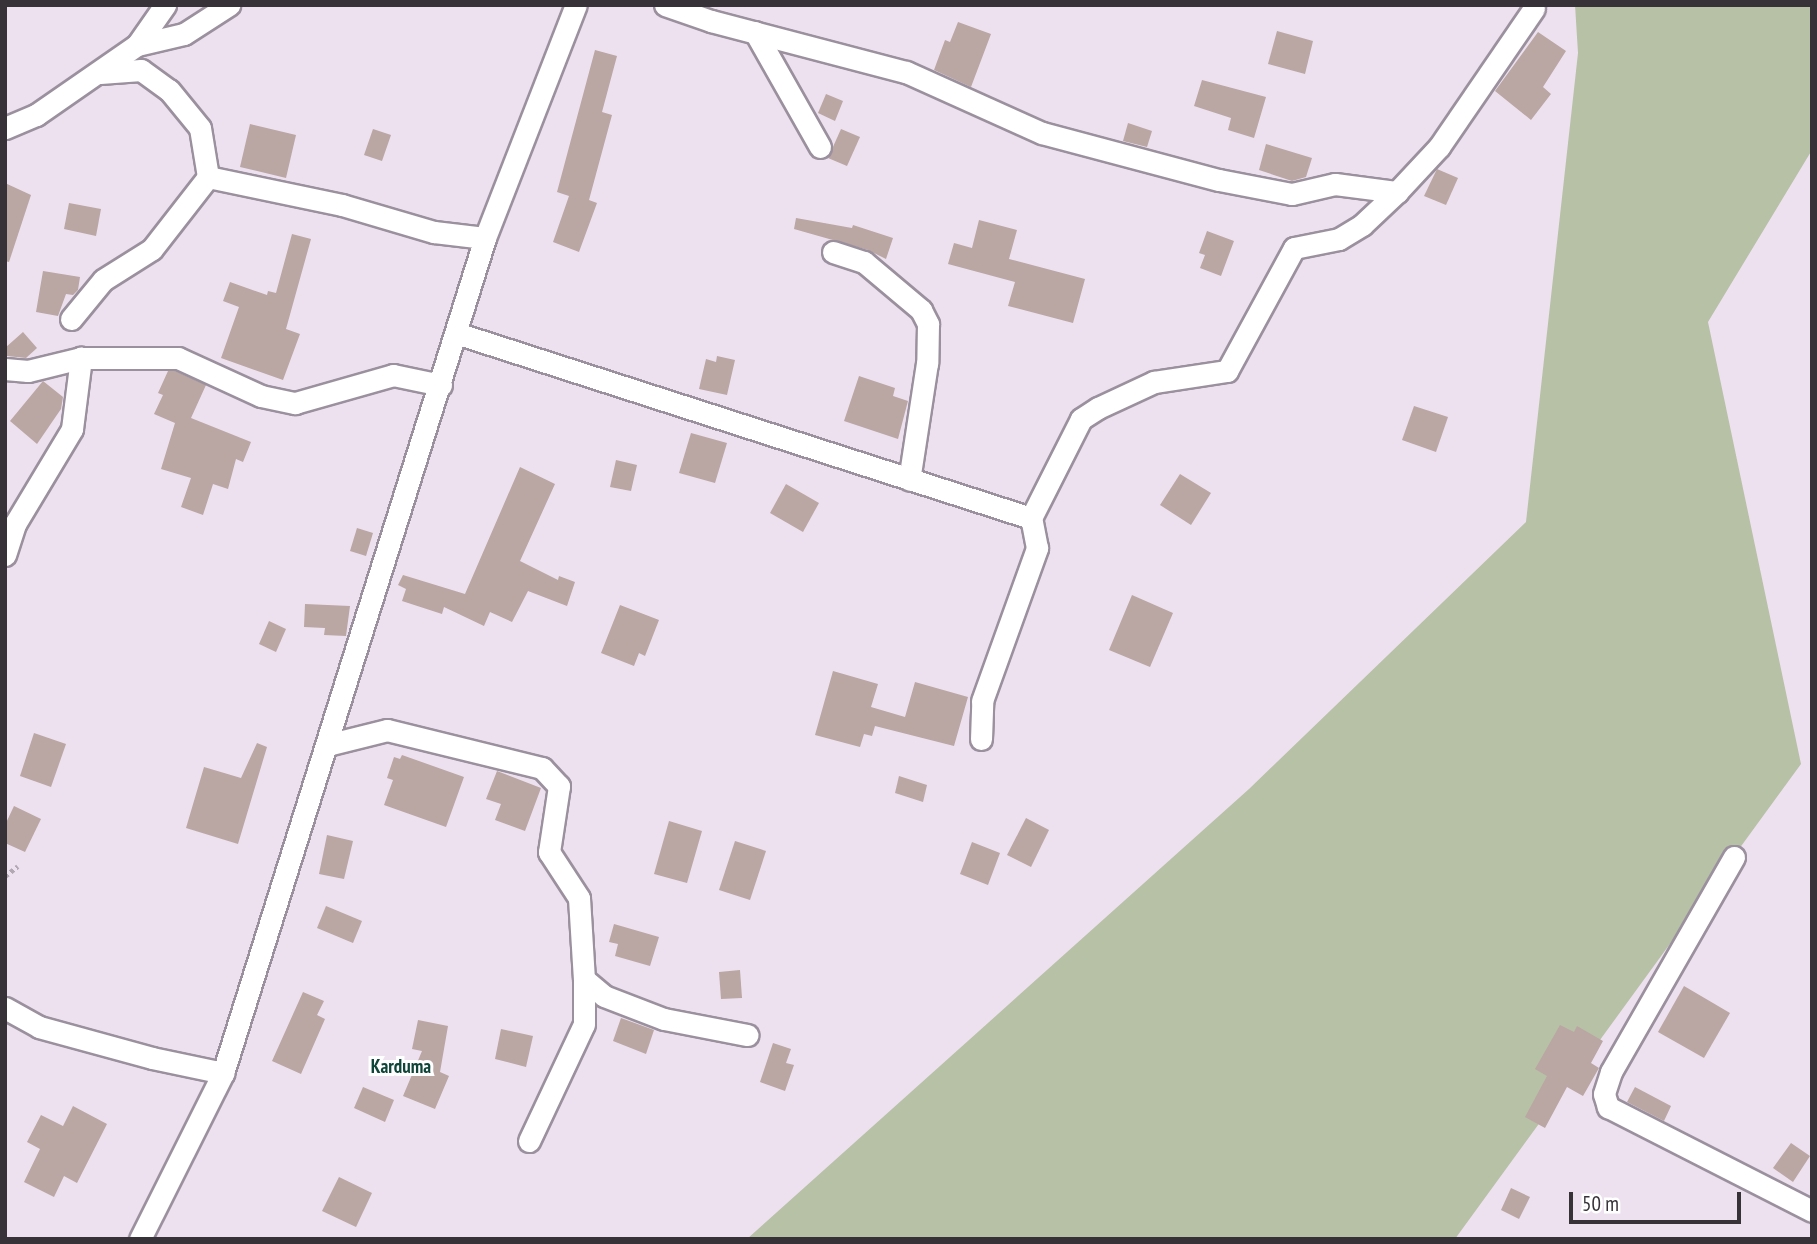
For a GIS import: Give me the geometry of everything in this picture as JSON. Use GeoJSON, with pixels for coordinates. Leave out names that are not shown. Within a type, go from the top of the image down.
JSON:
{"type":"FeatureCollection","features":[{"type":"Feature","properties":{"kind":"street"},"geometry":{"type":"LineString","coordinates":[[5,128],[36,115],[137,45],[165,5]]}},
{"type":"Feature","properties":{"kind":"street"},"geometry":{"type":"LineString","coordinates":[[137,45],[184,34],[229,5]]}},
{"type":"Feature","properties":{"kind":"street"},"geometry":{"type":"LineString","coordinates":[[665,5],[905,72],[1042,133],[1219,180],[1292,194],[1335,184],[1397,192]]}},
{"type":"Feature","properties":{"kind":"street"},"geometry":{"type":"LineString","coordinates":[[140,1239],[223,1073],[485,238],[568,8]]}},
{"type":"Feature","properties":{"kind":"street"},"geometry":{"type":"LineString","coordinates":[[981,739],[982,701],[1037,548],[1031,518],[1081,419],[1154,382],[1227,371],[1294,248],[1339,239],[1362,225],[1397,192],[1439,147],[1534,8]]}},
{"type":"Feature","properties":{"kind":"street"},"geometry":{"type":"LineString","coordinates":[[755,32],[820,147]]}},
{"type":"Feature","properties":{"kind":"street"},"geometry":{"type":"LineString","coordinates":[[71,319],[103,280],[152,249],[208,177],[200,128],[169,90],[142,70],[100,73]]}},
{"type":"Feature","properties":{"kind":"street"},"geometry":{"type":"LineString","coordinates":[[208,177],[342,205],[434,232],[485,238]]}},
{"type":"Feature","properties":{"kind":"street"},"geometry":{"type":"LineString","coordinates":[[833,252],[864,262],[921,310],[928,324],[927,363],[909,480]]}},
{"type":"Feature","properties":{"kind":"street"},"geometry":{"type":"LineString","coordinates":[[456,333],[1031,518]]}},
{"type":"Feature","properties":{"kind":"street"},"geometry":{"type":"LineString","coordinates":[[5,369],[28,371],[81,358],[178,358],[261,396],[295,403],[394,375],[441,385]]}},
{"type":"Feature","properties":{"kind":"street"},"geometry":{"type":"LineString","coordinates":[[5,555],[15,524],[72,429],[81,358]]}},
{"type":"Feature","properties":{"kind":"street"},"geometry":{"type":"LineString","coordinates":[[327,745],[387,730],[542,768],[559,786],[549,852],[579,898],[584,1024],[529,1141]]}},
{"type":"Feature","properties":{"kind":"street"},"geometry":{"type":"LineString","coordinates":[[1734,857],[1611,1072],[1604,1094],[1608,1107],[1812,1211]]}},
{"type":"Feature","properties":{"kind":"street"},"geometry":{"type":"LineString","coordinates":[[584,979],[604,996],[664,1018],[747,1035]]}},
{"type":"Feature","properties":{"kind":"street"},"geometry":{"type":"LineString","coordinates":[[5,1008],[39,1027],[152,1058],[223,1073]]}},
{"type":"Feature","properties":{"kind":"path"},"geometry":{"type":"LineString","coordinates":[[5,876],[18,866]]}},
{"type":"Feature","properties":{"kind":"green space"},"geometry":{"type":"Polygon","coordinates":[[[1575,5],[1812,5],[1812,150],[1708,322],[1801,764],[1455,1239],[747,1239],[1249,789],[1526,522],[1578,53],[1575,5]]]}},
{"type":"Feature","properties":{"kind":"building"},"geometry":{"type":"Polygon","coordinates":[[[958,22],[991,34],[971,87],[934,70],[945,40],[950,42],[958,22]]]}},
{"type":"Feature","properties":{"kind":"building"},"geometry":{"type":"Polygon","coordinates":[[[1277,31],[1313,41],[1305,74],[1268,64],[1277,31]]]}},
{"type":"Feature","properties":{"kind":"building"},"geometry":{"type":"Polygon","coordinates":[[[1538,32],[1566,51],[1543,87],[1551,94],[1531,120],[1495,91],[1538,32]]]}},
{"type":"Feature","properties":{"kind":"building"},"geometry":{"type":"Polygon","coordinates":[[[595,50],[617,56],[602,112],[612,115],[589,200],[597,203],[579,252],[553,242],[569,196],[557,192],[595,50]]]}},
{"type":"Feature","properties":{"kind":"building"},"geometry":{"type":"Polygon","coordinates":[[[1202,80],[1266,97],[1254,138],[1228,130],[1231,118],[1194,106],[1202,80]]]}},
{"type":"Feature","properties":{"kind":"building"},"geometry":{"type":"Polygon","coordinates":[[[826,94],[843,101],[835,121],[818,113],[826,94]]]}},
{"type":"Feature","properties":{"kind":"building"},"geometry":{"type":"Polygon","coordinates":[[[1128,123],[1152,131],[1147,147],[1123,141],[1128,123]]]}},
{"type":"Feature","properties":{"kind":"building"},"geometry":{"type":"Polygon","coordinates":[[[250,124],[296,135],[286,178],[240,167],[250,124]]]}},
{"type":"Feature","properties":{"kind":"building"},"geometry":{"type":"Polygon","coordinates":[[[373,129],[391,135],[382,161],[364,155],[373,129]]]}},
{"type":"Feature","properties":{"kind":"building"},"geometry":{"type":"Polygon","coordinates":[[[841,129],[860,137],[847,166],[828,158],[841,129]]]}},
{"type":"Feature","properties":{"kind":"building"},"geometry":{"type":"Polygon","coordinates":[[[1266,144],[1312,158],[1306,177],[1292,181],[1259,170],[1266,144]]]}},
{"type":"Feature","properties":{"kind":"building"},"geometry":{"type":"Polygon","coordinates":[[[1437,169],[1458,178],[1446,205],[1424,196],[1437,169]]]}},
{"type":"Feature","properties":{"kind":"building"},"geometry":{"type":"Polygon","coordinates":[[[5,183],[31,195],[9,262],[5,261],[5,183]]]}},
{"type":"Feature","properties":{"kind":"building"},"geometry":{"type":"Polygon","coordinates":[[[69,203],[101,209],[96,236],[64,229],[69,203]]]}},
{"type":"Feature","properties":{"kind":"building"},"geometry":{"type":"Polygon","coordinates":[[[796,218],[852,228],[853,225],[893,238],[886,259],[868,250],[794,229],[796,218]]]}},
{"type":"Feature","properties":{"kind":"building"},"geometry":{"type":"Polygon","coordinates":[[[979,220],[1017,230],[1009,259],[1085,279],[1073,323],[1008,306],[1015,282],[948,264],[954,243],[972,248],[979,220]]]}},
{"type":"Feature","properties":{"kind":"building"},"geometry":{"type":"Polygon","coordinates":[[[1207,231],[1234,241],[1221,276],[1200,268],[1205,255],[1199,253],[1207,231]]]}},
{"type":"Feature","properties":{"kind":"building"},"geometry":{"type":"Polygon","coordinates":[[[292,234],[311,239],[286,329],[300,334],[283,380],[221,358],[239,307],[223,301],[230,282],[267,295],[268,291],[276,293],[292,234]]]}},
{"type":"Feature","properties":{"kind":"building"},"geometry":{"type":"Polygon","coordinates":[[[43,271],[80,277],[78,290],[73,295],[66,294],[58,316],[36,312],[43,271]]]}},
{"type":"Feature","properties":{"kind":"building"},"geometry":{"type":"Polygon","coordinates":[[[23,332],[37,348],[26,358],[7,356],[5,348],[23,332]]]}},
{"type":"Feature","properties":{"kind":"building"},"geometry":{"type":"Polygon","coordinates":[[[717,356],[735,360],[727,395],[699,389],[706,359],[716,362],[717,356]]]}},
{"type":"Feature","properties":{"kind":"building"},"geometry":{"type":"Polygon","coordinates":[[[168,371],[175,371],[206,385],[191,418],[251,442],[243,462],[236,459],[228,489],[213,484],[203,515],[181,507],[191,478],[161,469],[175,423],[154,414],[163,395],[158,393],[168,371]]]}},
{"type":"Feature","properties":{"kind":"building"},"geometry":{"type":"Polygon","coordinates":[[[859,376],[895,388],[893,396],[908,401],[898,439],[844,421],[859,376]]]}},
{"type":"Feature","properties":{"kind":"building"},"geometry":{"type":"Polygon","coordinates":[[[43,381],[63,397],[61,409],[37,444],[10,421],[43,381]]]}},
{"type":"Feature","properties":{"kind":"building"},"geometry":{"type":"Polygon","coordinates":[[[1414,406],[1448,417],[1436,452],[1402,440],[1414,406]]]}},
{"type":"Feature","properties":{"kind":"building"},"geometry":{"type":"Polygon","coordinates":[[[691,433],[727,443],[715,483],[679,473],[691,433]]]}},
{"type":"Feature","properties":{"kind":"building"},"geometry":{"type":"Polygon","coordinates":[[[616,460],[637,465],[631,491],[610,487],[616,460]]]}},
{"type":"Feature","properties":{"kind":"building"},"geometry":{"type":"Polygon","coordinates":[[[520,467],[555,484],[520,561],[558,580],[559,576],[575,582],[567,606],[528,591],[512,622],[490,612],[484,626],[444,607],[442,614],[402,601],[406,589],[398,585],[403,575],[465,594],[520,467]]]}},
{"type":"Feature","properties":{"kind":"building"},"geometry":{"type":"Polygon","coordinates":[[[1180,474],[1211,493],[1191,525],[1160,505],[1180,474]]]}},
{"type":"Feature","properties":{"kind":"building"},"geometry":{"type":"Polygon","coordinates":[[[786,484],[819,503],[803,532],[770,513],[786,484]]]}},
{"type":"Feature","properties":{"kind":"building"},"geometry":{"type":"Polygon","coordinates":[[[357,528],[373,533],[366,556],[350,551],[357,528]]]}},
{"type":"Feature","properties":{"kind":"building"},"geometry":{"type":"Polygon","coordinates":[[[1132,595],[1173,613],[1150,667],[1109,650],[1132,595]]]}},
{"type":"Feature","properties":{"kind":"building"},"geometry":{"type":"Polygon","coordinates":[[[305,604],[350,606],[346,636],[324,635],[325,628],[304,627],[305,604]]]}},
{"type":"Feature","properties":{"kind":"building"},"geometry":{"type":"Polygon","coordinates":[[[620,605],[659,620],[645,656],[639,653],[634,666],[601,653],[620,605]]]}},
{"type":"Feature","properties":{"kind":"building"},"geometry":{"type":"Polygon","coordinates":[[[269,621],[286,629],[276,652],[259,644],[269,621]]]}},
{"type":"Feature","properties":{"kind":"building"},"geometry":{"type":"Polygon","coordinates":[[[833,671],[878,684],[871,707],[905,717],[915,682],[968,697],[954,746],[875,726],[872,736],[864,734],[860,747],[815,735],[833,671]]]}},
{"type":"Feature","properties":{"kind":"building"},"geometry":{"type":"Polygon","coordinates":[[[34,733],[66,744],[51,787],[20,776],[34,733]]]}},
{"type":"Feature","properties":{"kind":"building"},"geometry":{"type":"Polygon","coordinates":[[[257,743],[267,747],[238,844],[186,828],[204,767],[241,778],[257,743]]]}},
{"type":"Feature","properties":{"kind":"building"},"geometry":{"type":"Polygon","coordinates":[[[402,755],[464,777],[446,827],[384,805],[393,780],[387,778],[394,757],[400,759],[402,755]]]}},
{"type":"Feature","properties":{"kind":"building"},"geometry":{"type":"Polygon","coordinates":[[[497,771],[541,788],[525,831],[495,820],[501,804],[486,799],[497,771]]]}},
{"type":"Feature","properties":{"kind":"building"},"geometry":{"type":"Polygon","coordinates":[[[899,776],[927,785],[923,802],[895,793],[899,776]]]}},
{"type":"Feature","properties":{"kind":"building"},"geometry":{"type":"Polygon","coordinates":[[[14,806],[41,819],[25,852],[5,843],[5,825],[14,806]]]}},
{"type":"Feature","properties":{"kind":"building"},"geometry":{"type":"Polygon","coordinates":[[[1026,818],[1049,830],[1031,867],[1007,855],[1026,818]]]}},
{"type":"Feature","properties":{"kind":"building"},"geometry":{"type":"Polygon","coordinates":[[[669,821],[702,831],[687,883],[654,874],[669,821]]]}},
{"type":"Feature","properties":{"kind":"building"},"geometry":{"type":"Polygon","coordinates":[[[327,835],[353,841],[344,879],[319,874],[327,835]]]}},
{"type":"Feature","properties":{"kind":"building"},"geometry":{"type":"Polygon","coordinates":[[[735,841],[766,851],[750,900],[719,890],[735,841]]]}},
{"type":"Feature","properties":{"kind":"building"},"geometry":{"type":"Polygon","coordinates":[[[972,842],[1000,853],[988,885],[960,874],[972,842]]]}},
{"type":"Feature","properties":{"kind":"building"},"geometry":{"type":"Polygon","coordinates":[[[326,906],[362,921],[353,943],[317,928],[326,906]]]}},
{"type":"Feature","properties":{"kind":"building"},"geometry":{"type":"Polygon","coordinates":[[[614,924],[659,937],[650,966],[615,956],[618,944],[609,942],[614,924]]]}},
{"type":"Feature","properties":{"kind":"building"},"geometry":{"type":"Polygon","coordinates":[[[740,970],[742,998],[721,999],[719,972],[740,970]]]}},
{"type":"Feature","properties":{"kind":"building"},"geometry":{"type":"Polygon","coordinates":[[[1684,986],[1730,1013],[1704,1058],[1658,1032],[1684,986]]]}},
{"type":"Feature","properties":{"kind":"building"},"geometry":{"type":"Polygon","coordinates":[[[303,992],[324,1001],[317,1015],[325,1019],[301,1074],[272,1061],[303,992]]]}},
{"type":"Feature","properties":{"kind":"building"},"geometry":{"type":"Polygon","coordinates":[[[621,1018],[654,1030],[646,1054],[613,1041],[621,1018]]]}},
{"type":"Feature","properties":{"kind":"building"},"geometry":{"type":"Polygon","coordinates":[[[418,1020],[448,1026],[440,1072],[449,1076],[435,1109],[403,1096],[422,1051],[412,1049],[418,1020]]]}},
{"type":"Feature","properties":{"kind":"building"},"geometry":{"type":"Polygon","coordinates":[[[1560,1025],[1574,1032],[1577,1026],[1603,1041],[1591,1063],[1599,1068],[1583,1096],[1567,1087],[1545,1128],[1525,1117],[1547,1076],[1535,1069],[1560,1025]]]}},
{"type":"Feature","properties":{"kind":"building"},"geometry":{"type":"Polygon","coordinates":[[[501,1029],[533,1036],[526,1067],[495,1059],[501,1029]]]}},
{"type":"Feature","properties":{"kind":"building"},"geometry":{"type":"Polygon","coordinates":[[[773,1043],[791,1049],[786,1063],[794,1065],[785,1091],[760,1082],[773,1043]]]}},
{"type":"Feature","properties":{"kind":"building"},"geometry":{"type":"Polygon","coordinates":[[[363,1087],[394,1100],[385,1122],[354,1108],[363,1087]]]}},
{"type":"Feature","properties":{"kind":"building"},"geometry":{"type":"Polygon","coordinates":[[[1635,1087],[1671,1106],[1664,1121],[1627,1102],[1635,1087]]]}},
{"type":"Feature","properties":{"kind":"building"},"geometry":{"type":"Polygon","coordinates":[[[73,1106],[107,1124],[77,1183],[64,1176],[54,1197],[24,1182],[40,1149],[27,1142],[41,1115],[63,1126],[73,1106]]]}},
{"type":"Feature","properties":{"kind":"building"},"geometry":{"type":"Polygon","coordinates":[[[1791,1143],[1810,1156],[1793,1182],[1773,1168],[1791,1143]]]}},
{"type":"Feature","properties":{"kind":"building"},"geometry":{"type":"Polygon","coordinates":[[[339,1177],[372,1193],[356,1227],[322,1211],[339,1177]]]}},
{"type":"Feature","properties":{"kind":"building"},"geometry":{"type":"Polygon","coordinates":[[[1511,1188],[1530,1197],[1519,1219],[1501,1210],[1511,1188]]]}},
{"type":"Feature","properties":{"kind":"district","name":"Karduma"},"geometry":{"type":"Point","coordinates":[401,1067]}}]}
